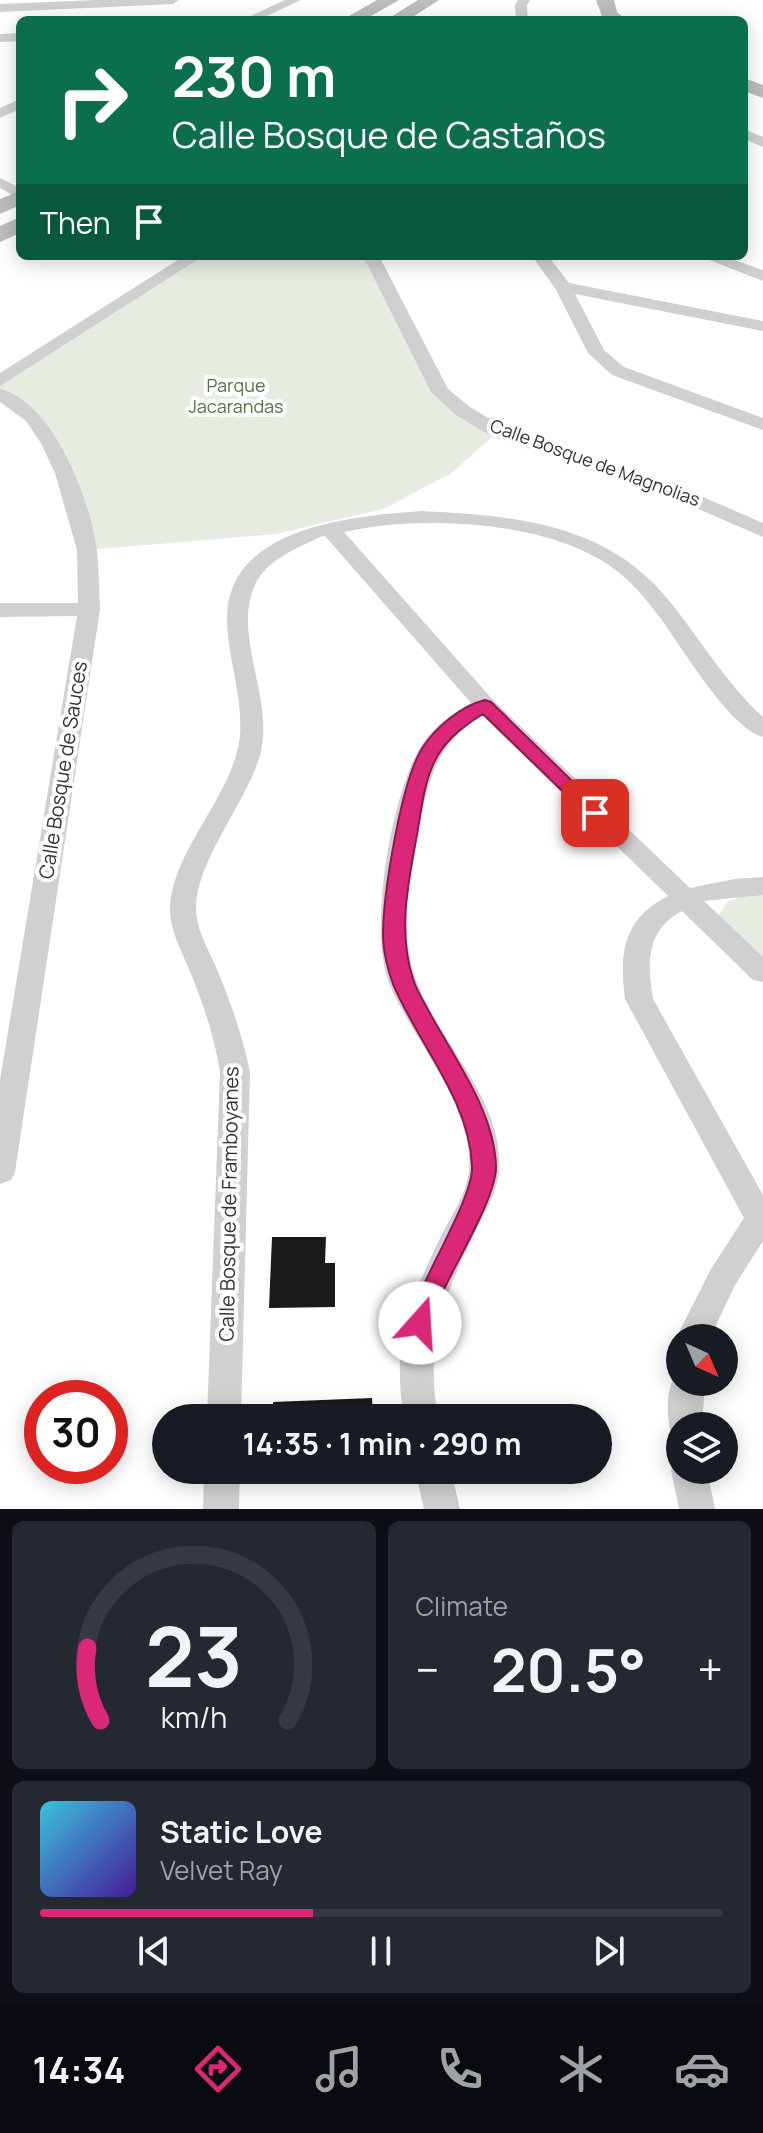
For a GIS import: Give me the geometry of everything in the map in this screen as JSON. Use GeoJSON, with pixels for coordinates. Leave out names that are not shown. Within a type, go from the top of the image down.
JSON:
{"type":"FeatureCollection","features":[{"type":"Feature","properties":{"kind":"main road"},"geometry":{"type":"LineString","coordinates":[[359,16],[390,0]]}},
{"type":"Feature","properties":{"kind":"main road"},"geometry":{"type":"LineString","coordinates":[[402,16],[430,0]]}},
{"type":"Feature","properties":{"kind":"street"},"geometry":{"type":"LineString","coordinates":[[0,8],[173,0]]}},
{"type":"Feature","properties":{"kind":"street"},"geometry":{"type":"LineString","coordinates":[[257,16],[295,0]]}},
{"type":"Feature","properties":{"kind":"street"},"geometry":{"type":"LineString","coordinates":[[0,381],[36,355],[189,260]]}},
{"type":"Feature","properties":{"kind":"street","name":"Calle Bosque de Magnolias"},"geometry":{"type":"LineString","coordinates":[[373,260],[440,392],[463,411],[498,432],[673,491],[763,531]]}},
{"type":"Feature","properties":{"kind":"street"},"geometry":{"type":"LineString","coordinates":[[543,260],[563,287],[597,353],[618,371],[763,424]]}},
{"type":"Feature","properties":{"kind":"street"},"geometry":{"type":"LineString","coordinates":[[718,260],[763,276]]}},
{"type":"Feature","properties":{"kind":"street"},"geometry":{"type":"LineString","coordinates":[[563,287],[763,326]]}},
{"type":"Feature","properties":{"kind":"street"},"geometry":{"type":"LineString","coordinates":[[577,314],[600,305],[636,301]]}},
{"type":"Feature","properties":{"kind":"street","name":"Calle Bosque de Sauces"},"geometry":{"type":"LineString","coordinates":[[0,394],[33,417],[51,443],[65,473],[87,550],[89,609],[3,1133],[0,1172]]}},
{"type":"Feature","properties":{"kind":"street","name":"Calle Bosque de Framboyanes"},"geometry":{"type":"LineString","coordinates":[[224,1404],[235,1072],[229,1034],[183,910],[192,874],[249,752],[251,712],[238,611],[244,583],[261,560],[289,542],[329,528],[367,519],[405,517],[494,523],[542,530],[586,544],[617,561],[651,591],[728,696],[763,730]]}},
{"type":"Feature","properties":{"kind":"street"},"geometry":{"type":"LineString","coordinates":[[329,528],[485,705],[763,973]]}},
{"type":"Feature","properties":{"kind":"street"},"geometry":{"type":"LineString","coordinates":[[0,610],[89,609]]}},
{"type":"Feature","properties":{"kind":"street"},"geometry":{"type":"LineString","coordinates":[[420,1404],[414,1346],[427,1299],[473,1204],[485,1169],[477,1129],[461,1091],[403,982],[393,938],[397,893],[413,799],[430,749],[448,727],[485,705]]}},
{"type":"Feature","properties":{"kind":"street"},"geometry":{"type":"LineString","coordinates":[[700,1324],[722,1278],[761,1221],[639,999],[634,956],[641,933],[658,914],[684,899],[721,889],[763,886]]}},
{"type":"Feature","properties":{"kind":"street"},"geometry":{"type":"LineString","coordinates":[[221,1509],[222,1484]]}},
{"type":"Feature","properties":{"kind":"street"},"geometry":{"type":"LineString","coordinates":[[436,1484],[442,1509]]}},
{"type":"Feature","properties":{"kind":"street"},"geometry":{"type":"LineString","coordinates":[[692,1484],[697,1509]]}},
{"type":"Feature","properties":{"kind":"green space","name":"Parque Jacarandas"},"geometry":{"type":"Polygon","coordinates":[[[189,260],[368,260],[440,392],[498,432],[450,474],[383,509],[276,534],[87,550],[49,439],[0,394],[0,381],[189,260]]]}},
{"type":"Feature","properties":{"kind":"green space"},"geometry":{"type":"Polygon","coordinates":[[[763,891],[763,962],[716,919],[728,901],[763,891]]]}},
{"type":"Feature","properties":{"kind":"building"},"geometry":{"type":"Polygon","coordinates":[[[272,1237],[326,1237],[325,1263],[335,1263],[335,1307],[269,1308],[272,1237]]]}},
{"type":"Feature","properties":{"kind":"building"},"geometry":{"type":"Polygon","coordinates":[[[372,1398],[372,1404],[273,1404],[372,1398]]]}},
{"type":"Feature","properties":{"kind":"route"},"geometry":{"type":"LineString","coordinates":[[420,1323],[427,1299],[473,1204],[485,1169],[477,1129],[461,1091],[403,982],[393,938],[397,893],[413,799],[425,761],[430,749],[448,727],[485,705],[595,813]]}}]}
